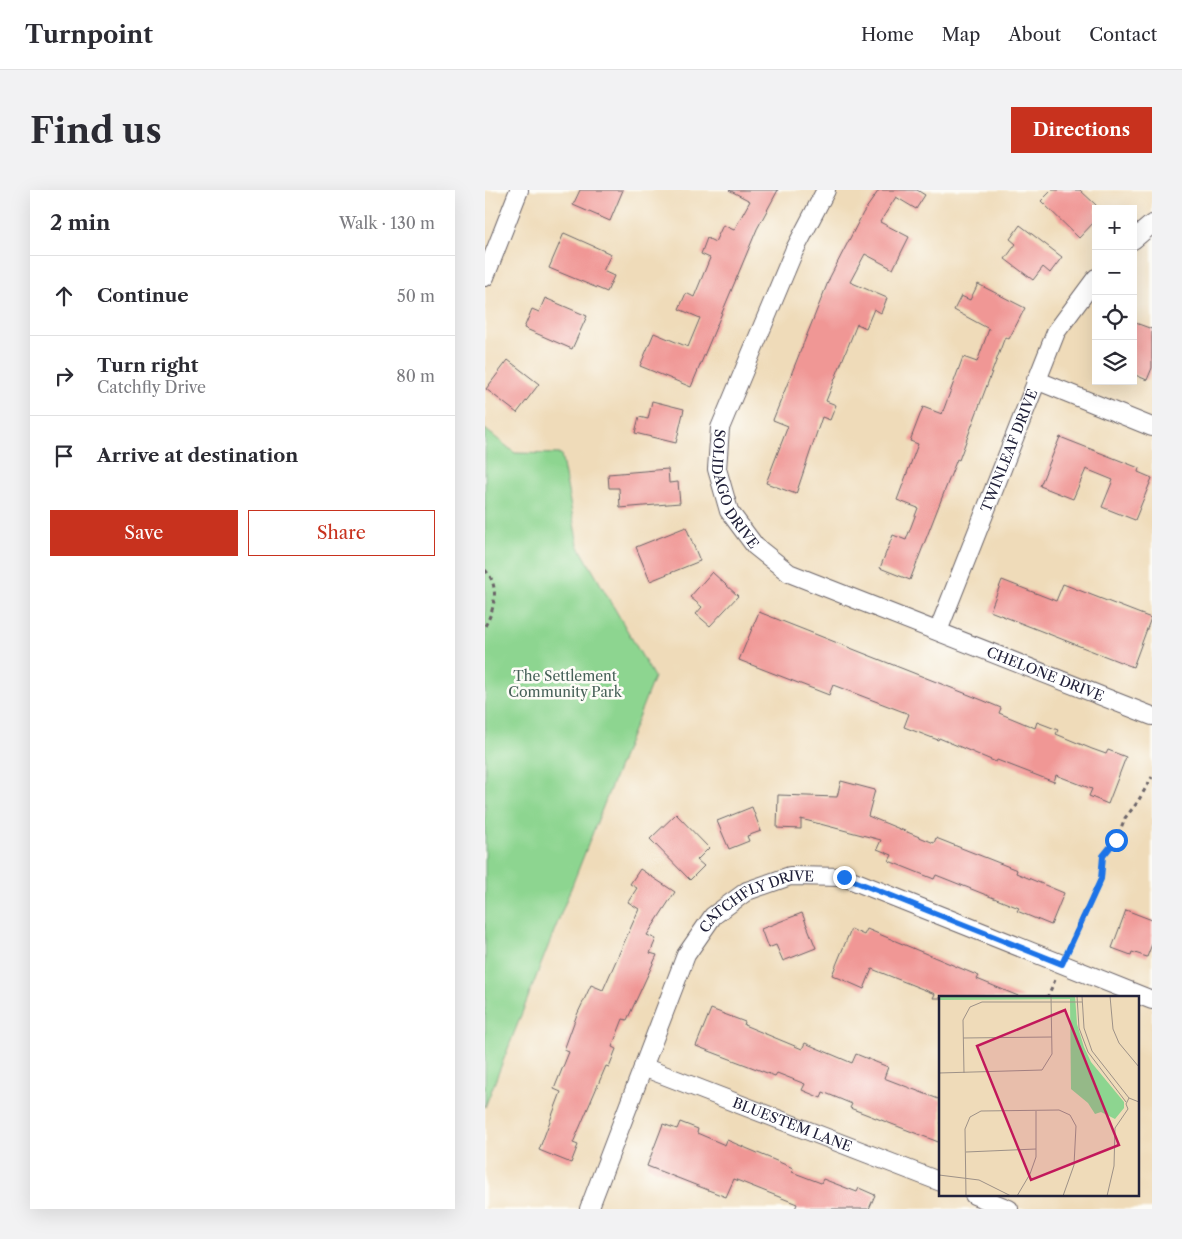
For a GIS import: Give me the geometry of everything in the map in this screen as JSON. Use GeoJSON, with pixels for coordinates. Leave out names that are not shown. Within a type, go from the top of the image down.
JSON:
{"type":"FeatureCollection","features":[{"type":"Feature","properties":{"kind":"street"},"geometry":{"type":"LineString","coordinates":[[485,277],[519,190]]}},
{"type":"Feature","properties":{"kind":"street","name":"SOLIDAGO DRIVE"},"geometry":{"type":"LineString","coordinates":[[826,190],[794,251],[720,428],[717,469],[729,511],[755,546],[789,573],[938,631]]}},
{"type":"Feature","properties":{"kind":"street"},"geometry":{"type":"LineString","coordinates":[[1137,237],[1152,224]]}},
{"type":"Feature","properties":{"kind":"street","name":"TWINLEAF DRIVE"},"geometry":{"type":"LineString","coordinates":[[938,631],[1056,332],[1092,283]]}},
{"type":"Feature","properties":{"kind":"street"},"geometry":{"type":"LineString","coordinates":[[1036,380],[1152,426]]}},
{"type":"Feature","properties":{"kind":"street","name":"CHELONE DRIVE"},"geometry":{"type":"LineString","coordinates":[[938,631],[1152,716]]}},
{"type":"Feature","properties":{"kind":"street","name":"CATCHFLY DRIVE"},"geometry":{"type":"LineString","coordinates":[[589,1209],[687,955],[713,916],[747,891],[790,876],[844,877],[1152,1000]]}},
{"type":"Feature","properties":{"kind":"street","name":"BLUESTEM LANE"},"geometry":{"type":"LineString","coordinates":[[643,1067],[939,1181]]}},
{"type":"Feature","properties":{"kind":"street"},"geometry":{"type":"LineString","coordinates":[[976,1196],[1009,1209]]}},
{"type":"Feature","properties":{"kind":"path"},"geometry":{"type":"LineString","coordinates":[[485,570],[495,586],[492,610],[485,626]]}},
{"type":"Feature","properties":{"kind":"path"},"geometry":{"type":"LineString","coordinates":[[1048,996],[1101,879],[1103,856],[1116,840],[1125,818],[1137,803],[1152,777]]}},
{"type":"Feature","properties":{"kind":"green space","name":"The Settlement Community Park"},"geometry":{"type":"Polygon","coordinates":[[[485,429],[515,453],[561,454],[578,545],[654,677],[485,1107],[485,429]]]}},
{"type":"Feature","properties":{"kind":"building"},"geometry":{"type":"Polygon","coordinates":[[[580,190],[623,190],[610,221],[573,205],[580,190]]]}},
{"type":"Feature","properties":{"kind":"building"},"geometry":{"type":"Polygon","coordinates":[[[729,190],[778,190],[757,229],[691,387],[640,366],[654,333],[688,347],[700,318],[679,309],[686,293],[694,297],[710,258],[701,254],[707,238],[715,242],[723,225],[734,230],[750,201],[729,190]]]}},
{"type":"Feature","properties":{"kind":"building"},"geometry":{"type":"Polygon","coordinates":[[[879,190],[917,190],[925,195],[916,209],[896,197],[880,222],[909,237],[893,269],[865,254],[850,282],[887,298],[881,313],[874,309],[866,328],[857,324],[826,401],[836,405],[830,420],[822,417],[796,494],[766,483],[788,426],[773,420],[830,277],[863,213],[879,190]]]}},
{"type":"Feature","properties":{"kind":"building"},"geometry":{"type":"Polygon","coordinates":[[[1052,190],[1080,190],[1096,205],[1092,205],[1092,224],[1079,238],[1041,201],[1052,190]]]}},
{"type":"Feature","properties":{"kind":"building"},"geometry":{"type":"Polygon","coordinates":[[[1020,225],[1062,257],[1050,273],[1043,267],[1033,280],[1005,259],[1016,244],[1010,239],[1020,225]]]}},
{"type":"Feature","properties":{"kind":"building"},"geometry":{"type":"Polygon","coordinates":[[[564,233],[611,254],[603,271],[614,276],[607,292],[549,268],[564,233]]]}},
{"type":"Feature","properties":{"kind":"building"},"geometry":{"type":"Polygon","coordinates":[[[978,284],[1025,308],[1009,339],[1005,337],[959,460],[957,459],[910,580],[880,568],[893,535],[906,540],[918,508],[897,500],[918,444],[910,441],[923,407],[942,414],[963,357],[977,362],[989,329],[954,310],[961,296],[970,300],[978,284]]]}},
{"type":"Feature","properties":{"kind":"building"},"geometry":{"type":"Polygon","coordinates":[[[545,298],[587,316],[572,349],[524,328],[532,309],[539,312],[545,298]]]}},
{"type":"Feature","properties":{"kind":"building"},"geometry":{"type":"Polygon","coordinates":[[[1137,323],[1152,329],[1152,368],[1147,380],[1137,376],[1137,323]]]}},
{"type":"Feature","properties":{"kind":"building"},"geometry":{"type":"Polygon","coordinates":[[[508,360],[539,384],[517,413],[486,389],[508,360]]]}},
{"type":"Feature","properties":{"kind":"building"},"geometry":{"type":"Polygon","coordinates":[[[652,401],[684,409],[676,443],[635,433],[639,417],[648,419],[652,401]]]}},
{"type":"Feature","properties":{"kind":"building"},"geometry":{"type":"Polygon","coordinates":[[[1060,437],[1139,468],[1138,472],[1152,478],[1135,520],[1102,507],[1113,480],[1086,469],[1073,499],[1040,486],[1060,437]]]}},
{"type":"Feature","properties":{"kind":"building"},"geometry":{"type":"Polygon","coordinates":[[[668,469],[669,483],[678,482],[680,503],[620,508],[619,488],[609,488],[608,474],[668,469]]]}},
{"type":"Feature","properties":{"kind":"building"},"geometry":{"type":"Polygon","coordinates":[[[686,527],[700,561],[650,581],[636,547],[686,527]]]}},
{"type":"Feature","properties":{"kind":"building"},"geometry":{"type":"Polygon","coordinates":[[[712,572],[738,596],[710,626],[696,614],[702,607],[690,597],[712,572]]]}},
{"type":"Feature","properties":{"kind":"building"},"geometry":{"type":"Polygon","coordinates":[[[1002,580],[1056,601],[1063,584],[1151,618],[1133,667],[990,611],[1002,580]]]}},
{"type":"Feature","properties":{"kind":"building"},"geometry":{"type":"Polygon","coordinates":[[[759,612],[982,700],[1001,708],[999,713],[1035,728],[1037,722],[1058,730],[1056,734],[1092,749],[1106,754],[1108,750],[1126,757],[1108,804],[1089,796],[1092,789],[1056,775],[1054,782],[997,760],[996,762],[939,738],[938,740],[904,727],[909,714],[833,685],[829,695],[739,660],[759,612]]]}},
{"type":"Feature","properties":{"kind":"building"},"geometry":{"type":"Polygon","coordinates":[[[841,781],[875,790],[868,816],[934,843],[936,838],[1017,870],[1016,873],[1064,893],[1051,925],[1017,911],[1019,908],[936,875],[934,879],[889,861],[892,855],[877,849],[881,840],[801,819],[801,829],[777,828],[778,795],[837,797],[841,781]]]}},
{"type":"Feature","properties":{"kind":"building"},"geometry":{"type":"Polygon","coordinates":[[[752,807],[761,831],[747,836],[749,841],[729,849],[717,821],[752,807]]]}},
{"type":"Feature","properties":{"kind":"building"},"geometry":{"type":"Polygon","coordinates":[[[676,814],[709,848],[697,860],[704,866],[690,880],[650,839],[676,814]]]}},
{"type":"Feature","properties":{"kind":"building"},"geometry":{"type":"Polygon","coordinates":[[[640,869],[675,892],[647,935],[656,939],[650,953],[657,955],[627,1020],[623,1019],[612,1047],[616,1049],[609,1067],[606,1066],[573,1143],[578,1145],[571,1163],[539,1150],[561,1092],[554,1089],[569,1052],[564,1050],[576,1017],[591,985],[603,990],[639,909],[628,902],[637,888],[630,884],[640,869]]]}},
{"type":"Feature","properties":{"kind":"building"},"geometry":{"type":"Polygon","coordinates":[[[1126,910],[1152,920],[1152,944],[1147,957],[1132,952],[1131,955],[1112,948],[1126,910]]]}},
{"type":"Feature","properties":{"kind":"building"},"geometry":{"type":"Polygon","coordinates":[[[802,913],[816,948],[783,961],[776,945],[768,948],[761,929],[802,913]]]}},
{"type":"Feature","properties":{"kind":"building"},"geometry":{"type":"Polygon","coordinates":[[[851,929],[864,935],[867,929],[979,976],[977,979],[1018,996],[939,996],[939,998],[933,998],[935,994],[872,969],[864,989],[832,975],[851,929]]]}},
{"type":"Feature","properties":{"kind":"building"},"geometry":{"type":"Polygon","coordinates":[[[711,1009],[745,1022],[744,1025],[802,1049],[805,1043],[852,1063],[856,1054],[888,1067],[884,1078],[939,1099],[939,1142],[850,1108],[852,1104],[823,1092],[821,1098],[802,1090],[805,1084],[777,1073],[775,1076],[696,1046],[711,1009]]]}},
{"type":"Feature","properties":{"kind":"building"},"geometry":{"type":"Polygon","coordinates":[[[680,1122],[698,1129],[697,1133],[725,1145],[727,1140],[793,1168],[792,1172],[821,1183],[823,1179],[857,1192],[859,1188],[875,1195],[869,1209],[795,1209],[797,1204],[734,1179],[726,1197],[647,1166],[663,1124],[677,1129],[680,1122]]]}},
{"type":"Feature","properties":{"kind":"route"},"geometry":{"type":"LineString","coordinates":[[844,877],[1062,964],[1101,879],[1101,860],[1116,840]]}}]}
